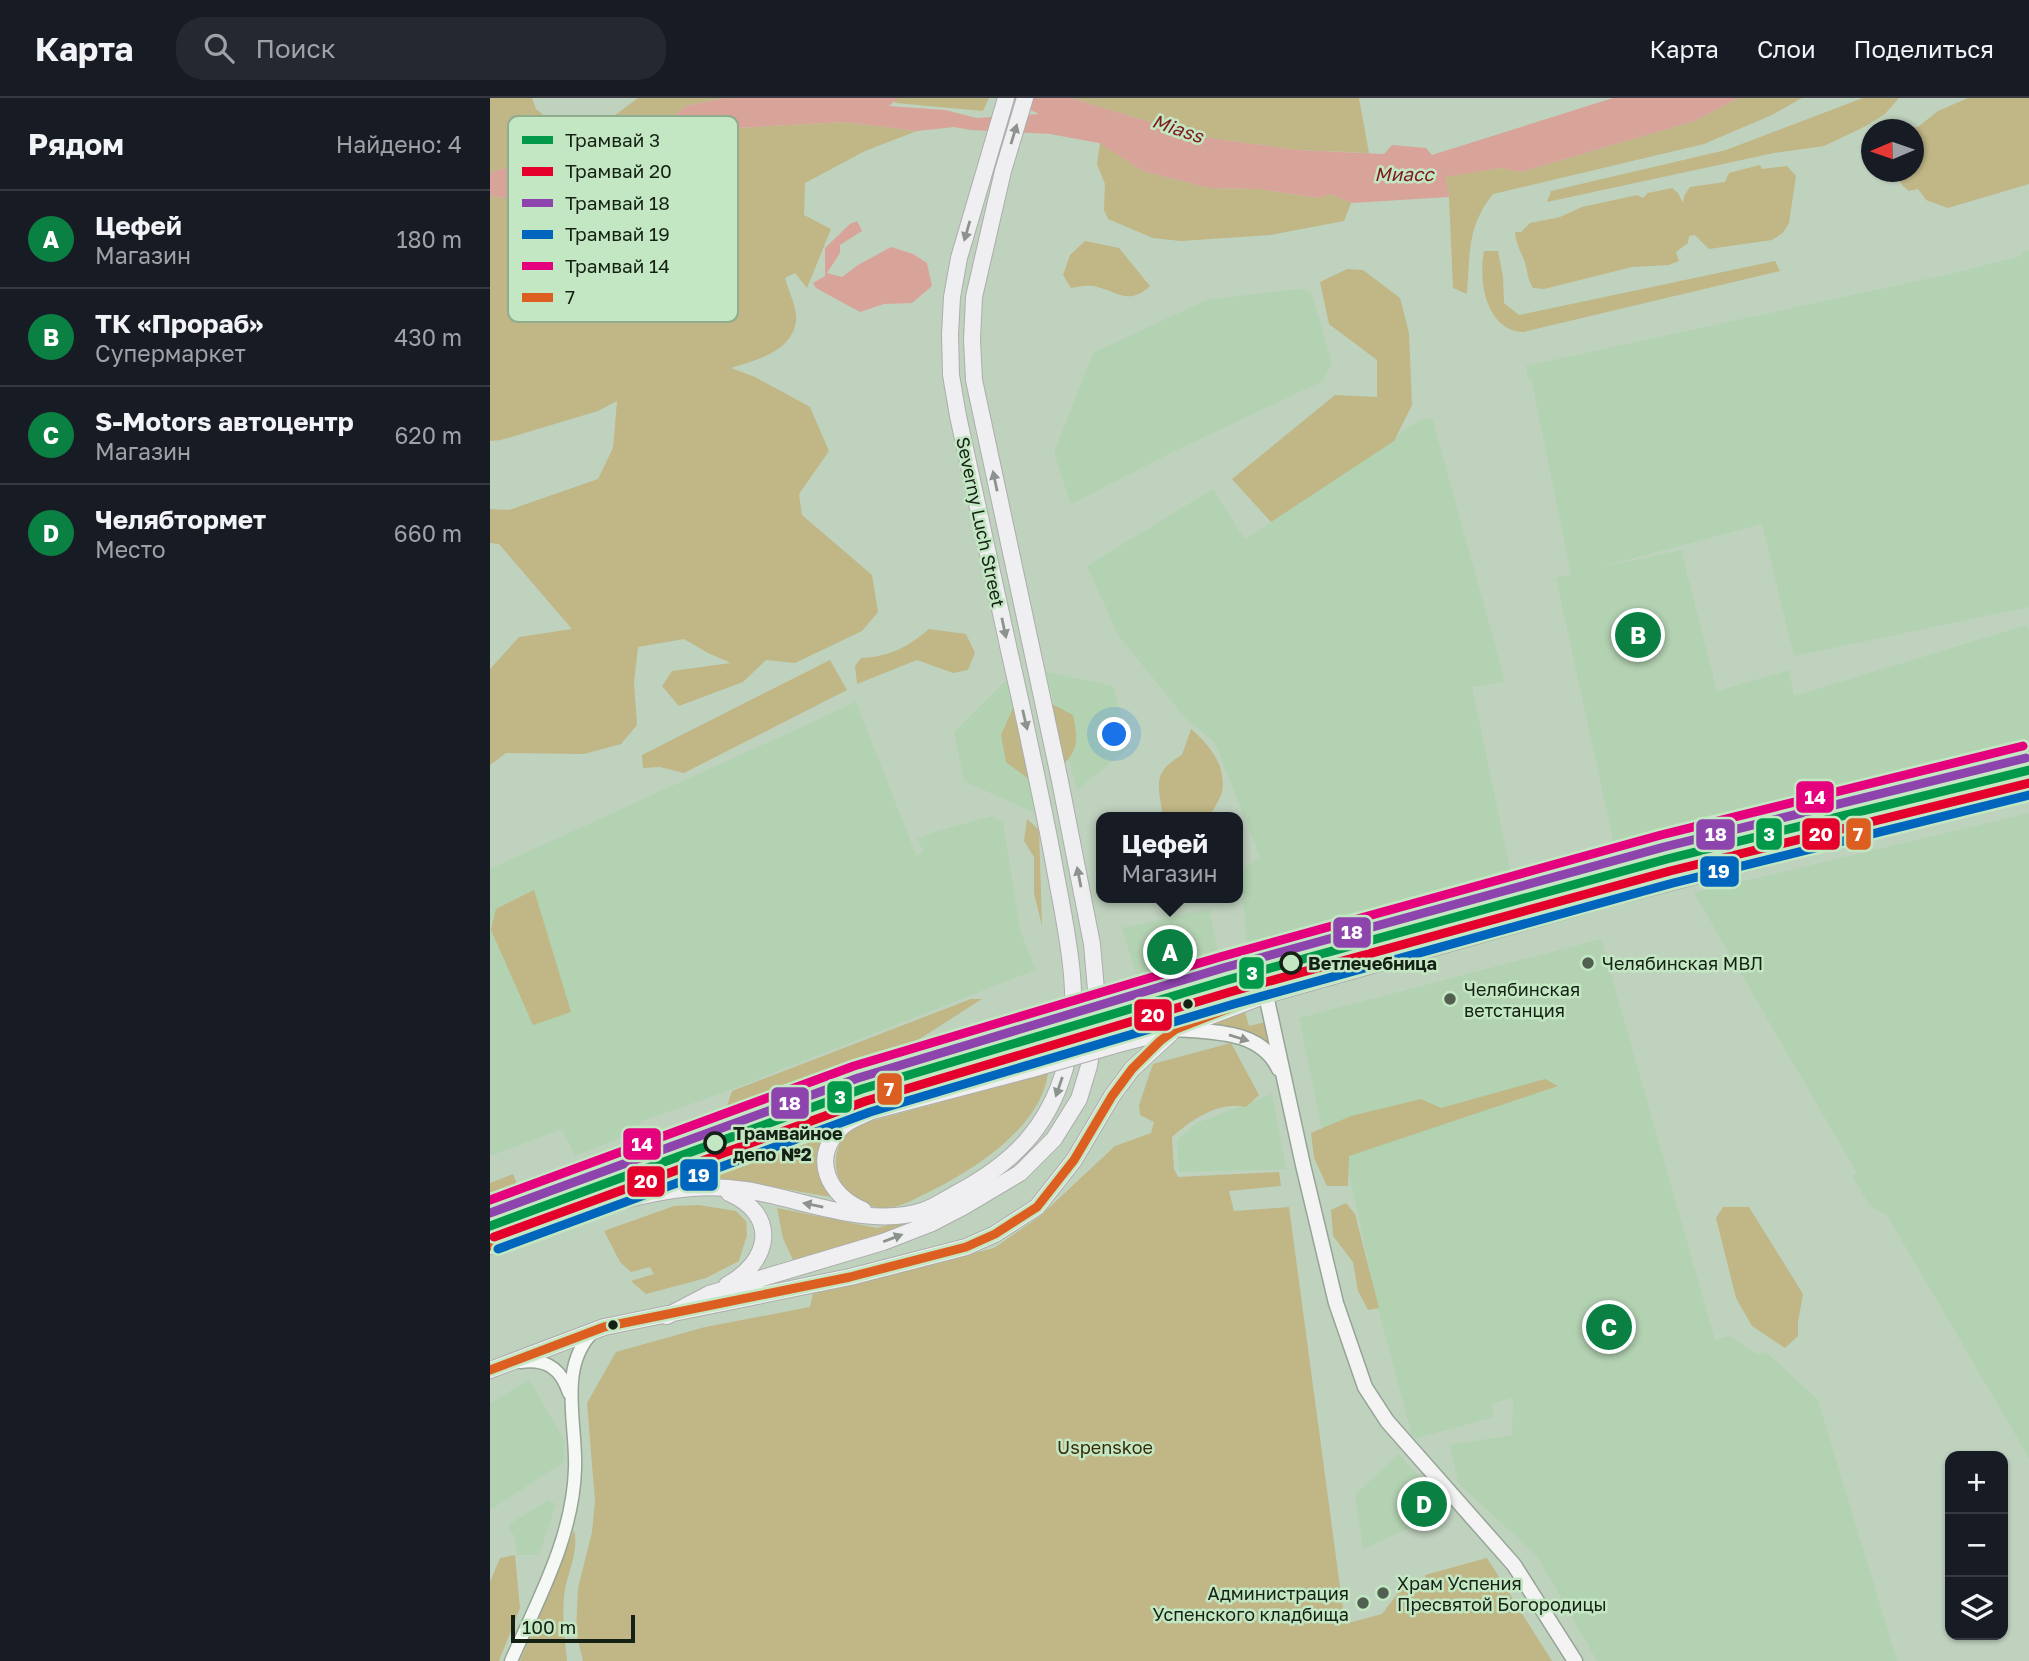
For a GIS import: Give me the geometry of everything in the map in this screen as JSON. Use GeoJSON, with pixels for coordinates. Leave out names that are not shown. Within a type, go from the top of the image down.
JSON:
{"type":"FeatureCollection","features":[{"type":"Feature","properties":{"kind":"main road","name":"Severny Luch Street"},"geometry":{"type":"LineString","coordinates":[[888,1217],[924,1210],[970,1186],[1008,1161],[1038,1129],[1056,1096],[1072,1035],[1073,993],[1069,947],[1043,802],[951,374],[952,297],[959,258],[1006,98]]}},
{"type":"Feature","properties":{"kind":"main road","name":"Severny Luch Street"},"geometry":{"type":"LineString","coordinates":[[709,1294],[883,1242],[932,1223],[1020,1173],[1054,1139],[1079,1099],[1089,1066],[1095,1031],[1096,990],[1092,944],[974,380],[974,297],[1003,171],[1025,98]]}},
{"type":"Feature","properties":{"kind":"main road"},"geometry":{"type":"LineString","coordinates":[[888,1217],[848,1203],[832,1188],[826,1157],[831,1141],[840,1128],[872,1111],[1175,1029],[1265,987],[1502,909],[2029,776]]}},
{"type":"Feature","properties":{"kind":"main road"},"geometry":{"type":"LineString","coordinates":[[490,1246],[889,1089],[1116,1026],[2029,790]]}},
{"type":"Feature","properties":{"kind":"main road"},"geometry":{"type":"LineString","coordinates":[[1265,987],[1336,1303],[1365,1387],[1387,1421],[1514,1565],[1575,1661]]}},
{"type":"Feature","properties":{"kind":"main road"},"geometry":{"type":"LineString","coordinates":[[495,1368],[597,1328],[850,1277],[966,1247],[1007,1227],[1037,1207],[1074,1160],[1132,1069],[1175,1029],[1225,1033],[1249,1040],[1264,1048],[1275,1061],[1284,1080]]}},
{"type":"Feature","properties":{"kind":"main road"},"geometry":{"type":"LineString","coordinates":[[589,1209],[648,1194],[702,1186],[744,1189],[856,1214],[888,1217]]}},
{"type":"Feature","properties":{"kind":"main road"},"geometry":{"type":"LineString","coordinates":[[667,1316],[734,1281],[752,1265],[760,1253],[765,1229],[758,1214],[747,1201],[730,1193],[702,1186]]}},
{"type":"Feature","properties":{"kind":"street"},"geometry":{"type":"LineString","coordinates":[[511,1661],[556,1558],[570,1515],[575,1469],[573,1370],[578,1350],[597,1328]]}},
{"type":"Feature","properties":{"kind":"street"},"geometry":{"type":"LineString","coordinates":[[495,1368],[530,1361],[550,1364],[560,1372],[572,1399]]}},
{"type":"Feature","properties":{"kind":"shaded area"},"geometry":{"type":"Polygon","coordinates":[[[2025,250],[2029,251],[2029,607],[1794,656],[1762,524],[1597,568],[1681,550],[1717,691],[1789,670],[1794,696],[2027,625],[2029,757],[1617,858],[1556,578],[1571,574],[1531,378],[1528,378],[1526,366],[1954,273],[2021,256],[2025,250]]]}},
{"type":"Feature","properties":{"kind":"shaded area"},"geometry":{"type":"Polygon","coordinates":[[[1298,289],[1311,292],[1332,363],[1323,381],[1172,452],[1073,503],[1070,502],[1054,453],[1093,353],[1206,300],[1298,289]]]}},
{"type":"Feature","properties":{"kind":"shaded area"},"geometry":{"type":"Polygon","coordinates":[[[1432,418],[1505,681],[1472,687],[1511,874],[1247,945],[1243,869],[1260,857],[1215,743],[1182,714],[1118,635],[1087,566],[1213,489],[1245,540],[1418,421],[1432,418]]]}},
{"type":"Feature","properties":{"kind":"shaded area"},"geometry":{"type":"Polygon","coordinates":[[[1046,672],[1113,686],[1130,747],[1077,790],[1046,672]]]}},
{"type":"Feature","properties":{"kind":"shaded area"},"geometry":{"type":"Polygon","coordinates":[[[1008,679],[1037,814],[964,781],[954,732],[1008,679]]]}},
{"type":"Feature","properties":{"kind":"shaded area"},"geometry":{"type":"Polygon","coordinates":[[[856,702],[916,855],[924,852],[917,839],[937,831],[992,816],[1003,823],[1020,929],[1035,970],[728,1091],[640,1122],[639,1130],[575,1156],[562,1129],[490,1156],[490,869],[856,702]]]}},
{"type":"Feature","properties":{"kind":"shaded area"},"geometry":{"type":"Polygon","coordinates":[[[2029,813],[2029,1458],[1887,1215],[1870,1206],[1855,1181],[1852,1175],[1857,1173],[1694,893],[2029,813]]]}},
{"type":"Feature","properties":{"kind":"shaded area"},"geometry":{"type":"Polygon","coordinates":[[[1209,909],[1222,970],[1142,994],[1122,928],[1209,909]]]}},
{"type":"Feature","properties":{"kind":"shaded area"},"geometry":{"type":"Polygon","coordinates":[[[1601,939],[1715,1340],[1729,1336],[1757,1354],[1766,1352],[1818,1400],[1897,1661],[1597,1661],[1537,1556],[1458,1483],[1450,1445],[1512,1435],[1513,1398],[1491,1404],[1494,1417],[1413,1439],[1380,1316],[1347,1164],[1330,1168],[1299,1018],[1601,939]]]}},
{"type":"Feature","properties":{"kind":"shaded area"},"geometry":{"type":"Polygon","coordinates":[[[1272,1094],[1286,1169],[1179,1172],[1177,1140],[1197,1123],[1272,1094]]]}},
{"type":"Feature","properties":{"kind":"shaded area"},"geometry":{"type":"Polygon","coordinates":[[[529,1379],[564,1440],[564,1462],[490,1510],[490,1404],[529,1379]]]}},
{"type":"Feature","properties":{"kind":"shaded area"},"geometry":{"type":"Polygon","coordinates":[[[1398,1454],[1433,1492],[1446,1511],[1363,1549],[1355,1495],[1398,1454]]]}},
{"type":"Feature","properties":{"kind":"shaded area"},"geometry":{"type":"Polygon","coordinates":[[[548,1500],[556,1504],[539,1555],[518,1555],[514,1536],[508,1525],[548,1500]]]}},
{"type":"Feature","properties":{"kind":"green space"},"geometry":{"type":"Polygon","coordinates":[[[490,98],[532,98],[536,109],[545,116],[508,116],[508,169],[490,173],[490,98]]]}},
{"type":"Feature","properties":{"kind":"green space"},"geometry":{"type":"Polygon","coordinates":[[[638,98],[725,98],[686,106],[673,116],[607,116],[615,115],[638,98]]]}},
{"type":"Feature","properties":{"kind":"green space"},"geometry":{"type":"Polygon","coordinates":[[[891,98],[989,98],[983,111],[896,103],[891,98]]]}},
{"type":"Feature","properties":{"kind":"green space"},"geometry":{"type":"Polygon","coordinates":[[[1071,98],[1359,98],[1369,153],[1297,150],[1196,136],[1071,98]]]}},
{"type":"Feature","properties":{"kind":"green space"},"geometry":{"type":"Polygon","coordinates":[[[1738,98],[1802,98],[1772,115],[1704,144],[1493,194],[1474,229],[1467,294],[1453,288],[1449,197],[1444,177],[1500,168],[1521,172],[1695,121],[1738,98]]]}},
{"type":"Feature","properties":{"kind":"green space"},"geometry":{"type":"Polygon","coordinates":[[[1863,98],[1899,98],[1885,114],[1877,119],[1861,119],[1861,128],[1824,146],[1774,153],[1547,202],[1551,191],[1726,150],[1863,98]]]}},
{"type":"Feature","properties":{"kind":"green space"},"geometry":{"type":"Polygon","coordinates":[[[1968,98],[2029,98],[2029,184],[1948,208],[1926,200],[1918,189],[1909,191],[1901,182],[1924,182],[1924,122],[1938,111],[1968,98]]]}},
{"type":"Feature","properties":{"kind":"green space"},"geometry":{"type":"Polygon","coordinates":[[[845,122],[917,131],[865,151],[805,183],[804,215],[831,229],[807,288],[795,273],[785,278],[796,311],[793,332],[788,340],[771,353],[731,368],[755,377],[810,407],[829,451],[799,494],[802,515],[872,575],[878,612],[862,631],[795,663],[766,660],[743,682],[679,706],[662,686],[672,671],[731,663],[684,639],[638,647],[634,683],[637,725],[621,744],[584,754],[506,753],[490,765],[490,669],[519,637],[572,629],[499,544],[490,543],[490,509],[509,510],[598,479],[613,448],[617,401],[598,411],[490,441],[490,196],[508,198],[508,322],[738,322],[738,128],[845,122]]]}},
{"type":"Feature","properties":{"kind":"green space"},"geometry":{"type":"Polygon","coordinates":[[[1100,143],[1143,171],[1209,188],[1259,189],[1318,198],[1331,194],[1351,203],[1344,221],[1270,235],[1181,241],[1153,238],[1108,219],[1104,210],[1105,184],[1097,164],[1100,143]]]}},
{"type":"Feature","properties":{"kind":"green space"},"geometry":{"type":"Polygon","coordinates":[[[1760,165],[1762,169],[1787,166],[1796,176],[1789,223],[1783,233],[1772,240],[1709,249],[1695,235],[1689,236],[1688,243],[1676,252],[1679,261],[1669,265],[1632,267],[1544,289],[1533,288],[1531,285],[1515,232],[1521,232],[1530,223],[1560,217],[1582,207],[1637,195],[1643,198],[1648,193],[1672,188],[1683,203],[1690,187],[1725,182],[1729,173],[1760,165]]]}},
{"type":"Feature","properties":{"kind":"green space"},"geometry":{"type":"Polygon","coordinates":[[[1085,241],[1119,248],[1150,286],[1142,292],[1128,296],[1093,286],[1071,288],[1063,275],[1070,255],[1085,241]]]}},
{"type":"Feature","properties":{"kind":"green space"},"geometry":{"type":"Polygon","coordinates":[[[1484,251],[1498,251],[1504,303],[1519,315],[1775,261],[1780,271],[1523,332],[1500,323],[1487,302],[1482,276],[1484,251]]]}},
{"type":"Feature","properties":{"kind":"green space"},"geometry":{"type":"Polygon","coordinates":[[[1347,269],[1363,270],[1400,298],[1409,333],[1412,405],[1394,441],[1271,522],[1232,479],[1335,395],[1377,397],[1377,360],[1329,324],[1320,282],[1347,269]]]}},
{"type":"Feature","properties":{"kind":"green space"},"geometry":{"type":"Polygon","coordinates":[[[929,629],[966,634],[975,653],[968,670],[953,673],[917,660],[857,684],[855,666],[861,658],[898,650],[929,629]]]}},
{"type":"Feature","properties":{"kind":"green space"},"geometry":{"type":"Polygon","coordinates":[[[830,660],[847,690],[684,773],[660,767],[643,768],[642,755],[830,660]]]}},
{"type":"Feature","properties":{"kind":"green space"},"geometry":{"type":"Polygon","coordinates":[[[1050,703],[1073,715],[1076,740],[1065,763],[1050,703]]]}},
{"type":"Feature","properties":{"kind":"green space"},"geometry":{"type":"Polygon","coordinates":[[[1013,708],[1030,780],[1006,762],[1001,735],[1013,708]]]}},
{"type":"Feature","properties":{"kind":"green space"},"geometry":{"type":"Polygon","coordinates":[[[1191,729],[1215,756],[1223,782],[1220,798],[1213,812],[1162,812],[1159,785],[1162,773],[1182,755],[1191,729]]]}},
{"type":"Feature","properties":{"kind":"green space"},"geometry":{"type":"Polygon","coordinates":[[[1027,819],[1039,830],[1042,926],[1034,893],[1034,857],[1024,841],[1027,819]]]}},
{"type":"Feature","properties":{"kind":"green space"},"geometry":{"type":"Polygon","coordinates":[[[1499,879],[1504,900],[1283,954],[1278,936],[1499,879]]]}},
{"type":"Feature","properties":{"kind":"green space"},"geometry":{"type":"Polygon","coordinates":[[[534,890],[571,1012],[533,1025],[491,930],[496,909],[534,890]]]}},
{"type":"Feature","properties":{"kind":"green space"},"geometry":{"type":"Polygon","coordinates":[[[971,999],[982,999],[871,1070],[742,1116],[730,1114],[726,1109],[732,1091],[971,999]]]}},
{"type":"Feature","properties":{"kind":"green space"},"geometry":{"type":"Polygon","coordinates":[[[1245,1012],[1249,1026],[1266,1022],[1270,1047],[1209,1025],[1245,1012]]]}},
{"type":"Feature","properties":{"kind":"green space","name":"Uspenskoe"},"geometry":{"type":"Polygon","coordinates":[[[1231,1043],[1259,1095],[1246,1107],[1225,1107],[1206,1113],[1172,1137],[1174,1169],[1178,1177],[1279,1172],[1281,1186],[1229,1191],[1234,1211],[1289,1207],[1345,1624],[1382,1614],[1402,1588],[1426,1583],[1425,1575],[1487,1558],[1552,1661],[583,1661],[576,1632],[578,1588],[592,1532],[595,1501],[587,1403],[616,1352],[705,1327],[810,1307],[813,1293],[994,1248],[1039,1217],[1115,1146],[1151,1133],[1154,1122],[1140,1115],[1139,1105],[1153,1064],[1231,1043]]]}},
{"type":"Feature","properties":{"kind":"green space"},"geometry":{"type":"Polygon","coordinates":[[[1048,1073],[1043,1093],[1020,1128],[986,1158],[949,1182],[904,1204],[883,1208],[861,1201],[843,1186],[838,1176],[836,1156],[839,1145],[853,1126],[1048,1073]]]}},
{"type":"Feature","properties":{"kind":"green space"},"geometry":{"type":"Polygon","coordinates":[[[1545,1079],[1558,1086],[1349,1156],[1348,1186],[1327,1186],[1314,1158],[1311,1133],[1351,1116],[1421,1099],[1441,1108],[1545,1079]]]}},
{"type":"Feature","properties":{"kind":"green space"},"geometry":{"type":"Polygon","coordinates":[[[825,1137],[820,1177],[831,1197],[733,1180],[709,1179],[825,1137]]]}},
{"type":"Feature","properties":{"kind":"green space"},"geometry":{"type":"Polygon","coordinates":[[[513,1174],[522,1197],[490,1209],[490,1183],[513,1174]]]}},
{"type":"Feature","properties":{"kind":"green space"},"geometry":{"type":"Polygon","coordinates":[[[1346,1203],[1355,1214],[1379,1308],[1368,1310],[1358,1291],[1353,1262],[1333,1236],[1331,1210],[1346,1203]]]}},
{"type":"Feature","properties":{"kind":"green space"},"geometry":{"type":"Polygon","coordinates":[[[699,1205],[736,1211],[746,1221],[747,1235],[739,1261],[706,1278],[646,1294],[631,1281],[654,1274],[650,1267],[631,1272],[620,1262],[604,1231],[674,1206],[699,1205]]]}},
{"type":"Feature","properties":{"kind":"green space"},"geometry":{"type":"Polygon","coordinates":[[[1723,1207],[1749,1207],[1803,1294],[1798,1336],[1785,1348],[1752,1326],[1736,1298],[1716,1218],[1723,1207]]]}},
{"type":"Feature","properties":{"kind":"green space"},"geometry":{"type":"Polygon","coordinates":[[[777,1208],[877,1228],[929,1214],[906,1227],[809,1258],[793,1260],[783,1238],[777,1208]]]}},
{"type":"Feature","properties":{"kind":"green space"},"geometry":{"type":"Polygon","coordinates":[[[574,1530],[574,1552],[563,1607],[567,1661],[520,1661],[574,1530]]]}},
{"type":"Feature","properties":{"kind":"green space"},"geometry":{"type":"Polygon","coordinates":[[[515,1555],[520,1608],[499,1661],[490,1661],[490,1582],[500,1558],[515,1555]]]}},
{"type":"Feature","properties":{"kind":"water","name":"Миасс"},"geometry":{"type":"Polygon","coordinates":[[[725,98],[898,98],[889,106],[945,110],[977,118],[1039,114],[1005,98],[1071,98],[1196,136],[1297,150],[1384,154],[1392,145],[1426,148],[1432,155],[1613,98],[1738,98],[1695,121],[1521,172],[1500,168],[1445,177],[1449,197],[1351,203],[1331,194],[1318,198],[1259,189],[1209,188],[1143,171],[1099,143],[1050,134],[954,127],[917,131],[845,122],[738,128],[738,116],[673,116],[686,106],[725,98]]]}},
{"type":"Feature","properties":{"kind":"water","name":"Миасс"},"geometry":{"type":"Polygon","coordinates":[[[508,169],[508,198],[490,196],[490,173],[508,169]]]}},
{"type":"Feature","properties":{"kind":"water"},"geometry":{"type":"Polygon","coordinates":[[[857,221],[862,231],[840,245],[840,253],[827,273],[842,277],[891,247],[913,254],[927,263],[932,286],[912,303],[884,304],[860,312],[816,288],[813,283],[825,276],[825,248],[850,224],[857,221]]]}},
{"type":"Feature","properties":{"kind":"tram line","name":"14"},"geometry":{"type":"LineString","coordinates":[[490,1200],[854,1066],[1220,957],[1661,835],[2023,746]]}},
{"type":"Feature","properties":{"kind":"tram line","name":"18"},"geometry":{"type":"LineString","coordinates":[[490,1213],[858,1078],[1223,968],[1664,847],[2026,758]]}},
{"type":"Feature","properties":{"kind":"tram line","name":"3"},"geometry":{"type":"LineString","coordinates":[[490,1226],[862,1089],[1227,980],[1667,859],[2029,770]]}},
{"type":"Feature","properties":{"kind":"tram line","name":"20"},"geometry":{"type":"LineString","coordinates":[[494,1237],[866,1101],[1230,992],[1670,871],[2029,783]]}},
{"type":"Feature","properties":{"kind":"tram line","name":"19"},"geometry":{"type":"LineString","coordinates":[[498,1249],[870,1112],[1234,1004],[1673,883],[2029,795]]}},
{"type":"Feature","properties":{"kind":"transit line","name":"7"},"geometry":{"type":"LineString","coordinates":[[490,1370],[604,1327],[850,1277],[966,1247],[995,1234],[1037,1207],[1074,1160],[1112,1096],[1132,1069],[1160,1041],[1176,1029],[1245,1002],[1614,897],[2029,790]]}},
{"type":"Feature","properties":{"kind":"transit line","name":"7"},"geometry":{"type":"LineString","coordinates":[[490,1246],[889,1089],[1201,1000]]}},
{"type":"Feature","properties":{"kind":"place","name":"ТК «Прораб»"},"geometry":{"type":"Point","coordinates":[1638,635]}},
{"type":"Feature","properties":{"kind":"place","name":"Цефей"},"geometry":{"type":"Point","coordinates":[1170,952]}},
{"type":"Feature","properties":{"kind":"place","name":"Ветлечебница"},"geometry":{"type":"Point","coordinates":[1291,963]}},
{"type":"Feature","properties":{"kind":"place","name":"Челябинская МВЛ"},"geometry":{"type":"Point","coordinates":[1588,963]}},
{"type":"Feature","properties":{"kind":"place","name":"Челябинская ветстанция"},"geometry":{"type":"Point","coordinates":[1450,999]}},
{"type":"Feature","properties":{"kind":"place","name":"Трамвайное депо №2"},"geometry":{"type":"Point","coordinates":[715,1143]}},
{"type":"Feature","properties":{"kind":"place","name":"S-Motors автоцентр"},"geometry":{"type":"Point","coordinates":[1609,1327]}},
{"type":"Feature","properties":{"kind":"place","name":"Челябтормет"},"geometry":{"type":"Point","coordinates":[1424,1504]}},
{"type":"Feature","properties":{"kind":"place","name":"Храм Успения Пресвятой Богородицы"},"geometry":{"type":"Point","coordinates":[1383,1593]}},
{"type":"Feature","properties":{"kind":"place","name":"Администрация Успенского кладбища"},"geometry":{"type":"Point","coordinates":[1363,1603]}},
{"type":"Feature","properties":{"kind":"water label","name":"Miass"},"geometry":{"type":"Point","coordinates":[1178,128]}}]}
